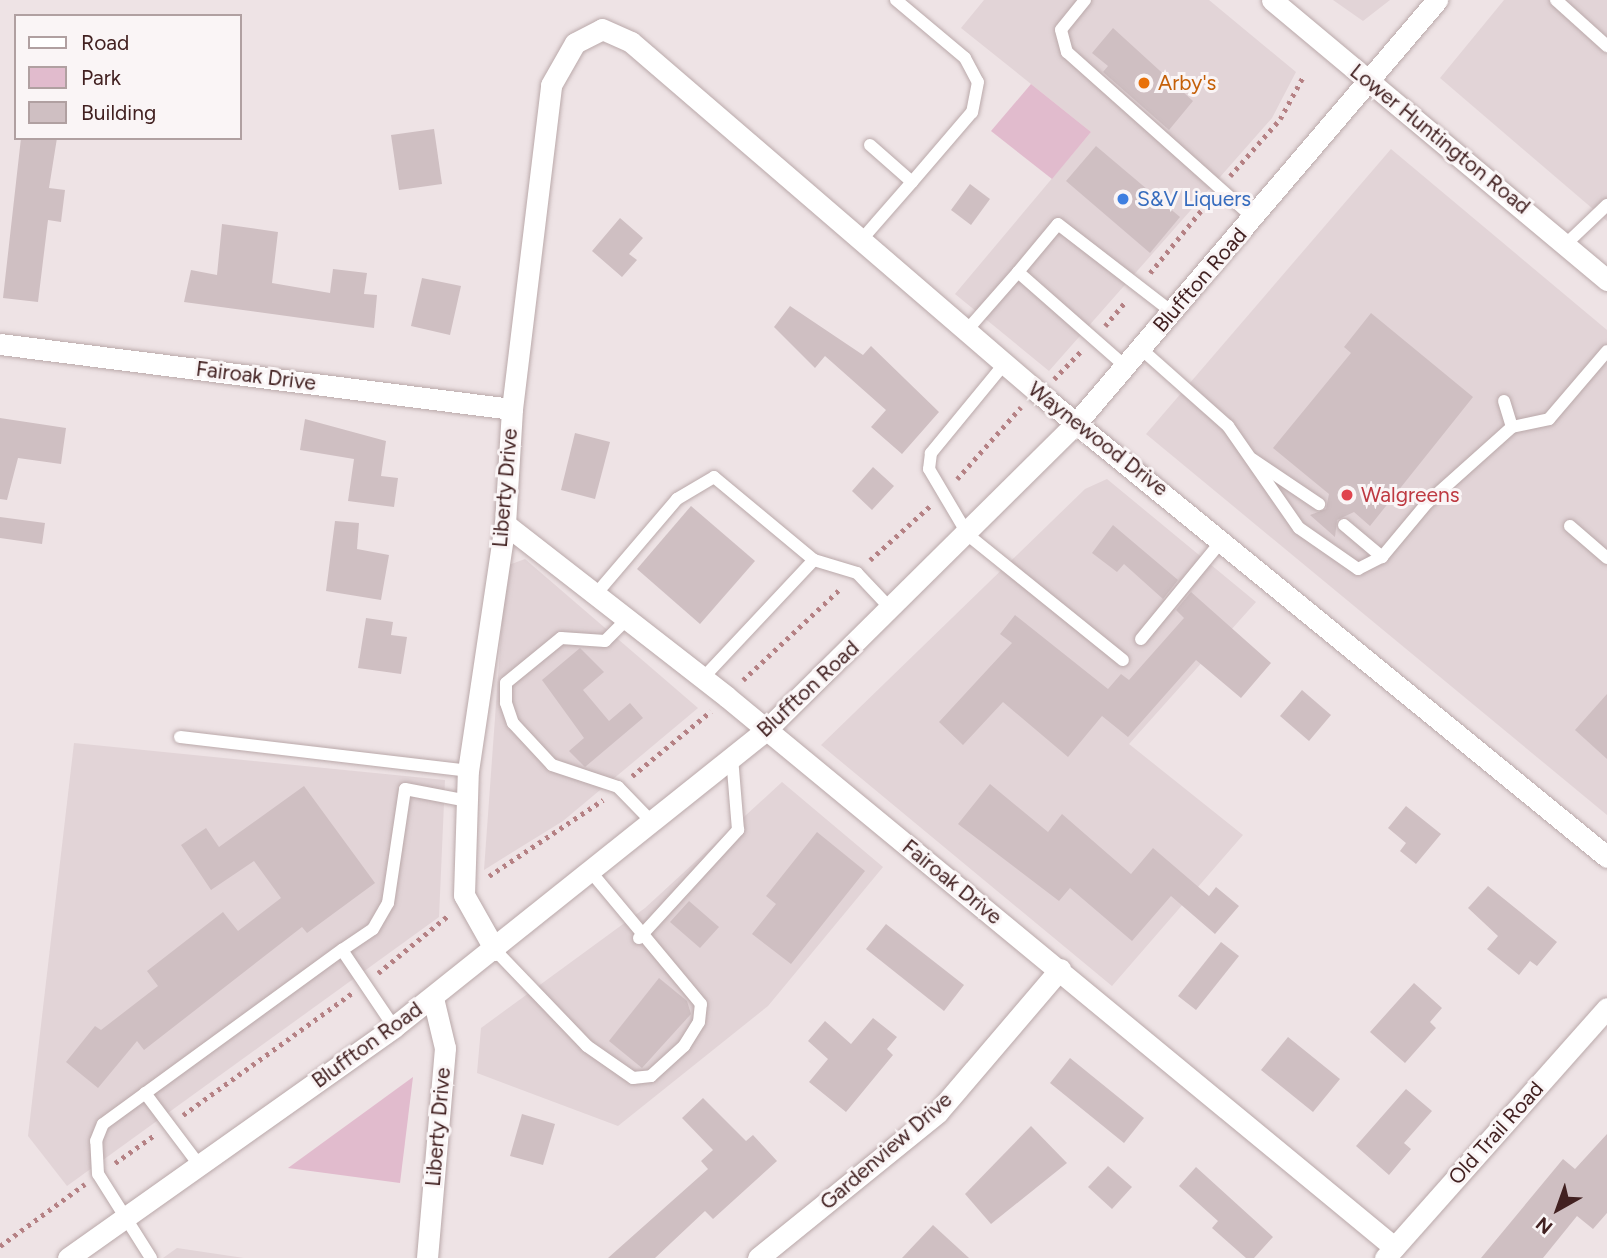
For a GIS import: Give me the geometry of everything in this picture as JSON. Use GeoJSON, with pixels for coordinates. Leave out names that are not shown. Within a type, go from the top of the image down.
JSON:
{"type":"FeatureCollection","features":[{"type":"Feature","properties":{"kind":"street","name":"Lower Huntington Road"},"geometry":{"type":"LineString","coordinates":[[1272,0],[1607,280]]}},
{"type":"Feature","properties":{"kind":"street","name":"Bluffton Road"},"geometry":{"type":"LineString","coordinates":[[68,1258],[433,998],[766,730],[968,535],[1077,422],[1437,0]]}},
{"type":"Feature","properties":{"kind":"street","name":"Waynewood Drive"},"geometry":{"type":"LineString","coordinates":[[588,31],[602,29],[631,42],[863,238],[1005,363],[1223,539],[1607,857]]}},
{"type":"Feature","properties":{"kind":"street","name":"Liberty Drive"},"geometry":{"type":"LineString","coordinates":[[495,950],[464,895],[468,771],[505,524],[512,409],[551,85],[588,31]]}},
{"type":"Feature","properties":{"kind":"street","name":"Fairoak Drive"},"geometry":{"type":"LineString","coordinates":[[0,344],[512,409]]}},
{"type":"Feature","properties":{"kind":"street","name":"Fairoak Drive"},"geometry":{"type":"LineString","coordinates":[[505,524],[702,678],[1060,969],[1390,1253]]}},
{"type":"Feature","properties":{"kind":"street","name":"Gardenview Drive"},"geometry":{"type":"LineString","coordinates":[[758,1258],[938,1112],[1060,969]]}},
{"type":"Feature","properties":{"kind":"street","name":"Liberty Drive"},"geometry":{"type":"LineString","coordinates":[[427,1258],[445,1048],[433,998]]}},
{"type":"Feature","properties":{"kind":"street","name":"Old Trail Road"},"geometry":{"type":"LineString","coordinates":[[1390,1253],[1607,1008]]}},
{"type":"Feature","properties":{"kind":"lane"},"geometry":{"type":"LineString","coordinates":[[863,238],[972,112],[978,82],[965,58],[896,0]]}},
{"type":"Feature","properties":{"kind":"lane"},"geometry":{"type":"LineString","coordinates":[[1085,0],[1061,30],[1067,52],[1253,218]]}},
{"type":"Feature","properties":{"kind":"lane"},"geometry":{"type":"LineString","coordinates":[[1556,0],[1607,46]]}},
{"type":"Feature","properties":{"kind":"lane"},"geometry":{"type":"LineString","coordinates":[[870,145],[912,182]]}},
{"type":"Feature","properties":{"kind":"lane"},"geometry":{"type":"LineString","coordinates":[[1566,244],[1607,205]]}},
{"type":"Feature","properties":{"kind":"lane"},"geometry":{"type":"LineString","coordinates":[[968,329],[1058,224],[1172,312]]}},
{"type":"Feature","properties":{"kind":"lane"},"geometry":{"type":"LineString","coordinates":[[1018,272],[1125,366]]}},
{"type":"Feature","properties":{"kind":"lane"},"geometry":{"type":"LineString","coordinates":[[1140,348],[1228,426],[1299,528],[1344,564],[1371,567],[1427,503],[1512,427],[1549,419],[1607,351]]}},
{"type":"Feature","properties":{"kind":"lane"},"geometry":{"type":"LineString","coordinates":[[1005,363],[931,453],[929,469],[968,535],[1123,660]]}},
{"type":"Feature","properties":{"kind":"lane"},"geometry":{"type":"LineString","coordinates":[[1504,401],[1512,427]]}},
{"type":"Feature","properties":{"kind":"lane"},"geometry":{"type":"LineString","coordinates":[[1248,457],[1320,504]]}},
{"type":"Feature","properties":{"kind":"lane"},"geometry":{"type":"LineString","coordinates":[[596,594],[677,499],[714,477],[814,560],[857,573],[892,610]]}},
{"type":"Feature","properties":{"kind":"lane"},"geometry":{"type":"LineString","coordinates":[[1344,525],[1382,557]]}},
{"type":"Feature","properties":{"kind":"lane"},"geometry":{"type":"LineString","coordinates":[[1570,526],[1607,558]]}},
{"type":"Feature","properties":{"kind":"lane"},"geometry":{"type":"LineString","coordinates":[[1141,639],[1223,539]]}},
{"type":"Feature","properties":{"kind":"lane"},"geometry":{"type":"LineString","coordinates":[[702,678],[814,560]]}},
{"type":"Feature","properties":{"kind":"lane"},"geometry":{"type":"LineString","coordinates":[[627,619],[605,641],[561,638],[506,683],[506,703],[513,723],[552,765],[618,787],[652,822]]}},
{"type":"Feature","properties":{"kind":"lane"},"geometry":{"type":"LineString","coordinates":[[180,737],[468,771]]}},
{"type":"Feature","properties":{"kind":"lane"},"geometry":{"type":"LineString","coordinates":[[639,937],[738,830],[732,757]]}},
{"type":"Feature","properties":{"kind":"lane"},"geometry":{"type":"LineString","coordinates":[[151,1258],[98,1174],[96,1141],[103,1124],[373,929],[388,903],[405,789],[468,801]]}},
{"type":"Feature","properties":{"kind":"lane"},"geometry":{"type":"LineString","coordinates":[[495,950],[587,1046],[633,1078],[651,1076],[684,1046],[699,1022],[701,1004],[639,937],[591,872]]}},
{"type":"Feature","properties":{"kind":"lane"},"geometry":{"type":"LineString","coordinates":[[342,950],[394,1027]]}},
{"type":"Feature","properties":{"kind":"lane"},"geometry":{"type":"LineString","coordinates":[[145,1093],[199,1166]]}},
{"type":"Feature","properties":{"kind":"shaded area"},"geometry":{"type":"Polygon","coordinates":[[[984,0],[1209,0],[1296,72],[1272,118],[1049,371],[955,294],[1091,132],[961,28],[984,0]]]}},
{"type":"Feature","properties":{"kind":"shaded area"},"geometry":{"type":"Polygon","coordinates":[[[1333,0],[1390,0],[1363,21],[1333,0]]]}},
{"type":"Feature","properties":{"kind":"shaded area"},"geometry":{"type":"Polygon","coordinates":[[[1504,0],[1607,0],[1607,221],[1440,78],[1504,0]]]}},
{"type":"Feature","properties":{"kind":"shaded area"},"geometry":{"type":"Polygon","coordinates":[[[1391,149],[1607,330],[1607,815],[1146,434],[1391,149]]]}},
{"type":"Feature","properties":{"kind":"shaded area"},"geometry":{"type":"Polygon","coordinates":[[[1107,479],[1256,602],[1129,744],[1243,835],[1112,986],[821,745],[1085,489],[1107,479]]]}},
{"type":"Feature","properties":{"kind":"shaded area"},"geometry":{"type":"Polygon","coordinates":[[[525,559],[698,708],[563,821],[484,870],[506,566],[525,559]]]}},
{"type":"Feature","properties":{"kind":"shaded area"},"geometry":{"type":"Polygon","coordinates":[[[74,743],[445,780],[439,917],[67,1186],[28,1136],[74,743]]]}},
{"type":"Feature","properties":{"kind":"shaded area"},"geometry":{"type":"Polygon","coordinates":[[[782,782],[883,867],[768,1006],[618,1126],[477,1073],[481,1028],[645,908],[782,782]]]}},
{"type":"Feature","properties":{"kind":"shaded area"},"geometry":{"type":"Polygon","coordinates":[[[177,1248],[244,1258],[163,1258],[177,1248]]]}},
{"type":"Feature","properties":{"kind":"green space"},"geometry":{"type":"Polygon","coordinates":[[[1031,84],[1091,132],[1052,179],[991,131],[1031,84]]]}},
{"type":"Feature","properties":{"kind":"green space"},"geometry":{"type":"Polygon","coordinates":[[[413,1077],[400,1183],[288,1168],[413,1077]]]}},
{"type":"Feature","properties":{"kind":"building","name":"Arby's"},"geometry":{"type":"Polygon","coordinates":[[[1113,28],[1193,101],[1169,130],[1103,72],[1108,66],[1092,53],[1113,28]]]}},
{"type":"Feature","properties":{"kind":"building"},"geometry":{"type":"Polygon","coordinates":[[[434,129],[442,184],[399,190],[391,135],[434,129]]]}},
{"type":"Feature","properties":{"kind":"building"},"geometry":{"type":"Polygon","coordinates":[[[21,140],[57,140],[49,188],[65,190],[61,222],[48,220],[38,302],[3,298],[21,140]]]}},
{"type":"Feature","properties":{"kind":"building","name":"S&V Liquers"},"geometry":{"type":"Polygon","coordinates":[[[1096,146],[1180,217],[1150,253],[1066,181],[1096,146]]]}},
{"type":"Feature","properties":{"kind":"building"},"geometry":{"type":"Polygon","coordinates":[[[970,184],[990,199],[971,225],[951,210],[970,184]]]}},
{"type":"Feature","properties":{"kind":"building"},"geometry":{"type":"Polygon","coordinates":[[[620,218],[643,238],[629,254],[637,260],[622,277],[592,251],[620,218]]]}},
{"type":"Feature","properties":{"kind":"building"},"geometry":{"type":"Polygon","coordinates":[[[222,224],[278,232],[272,283],[330,293],[333,269],[367,273],[364,294],[377,295],[374,328],[184,302],[191,270],[217,275],[222,224]]]}},
{"type":"Feature","properties":{"kind":"building"},"geometry":{"type":"Polygon","coordinates":[[[422,278],[461,286],[450,335],[411,326],[422,278]]]}},
{"type":"Feature","properties":{"kind":"building"},"geometry":{"type":"Polygon","coordinates":[[[790,306],[863,355],[871,346],[939,412],[902,454],[871,427],[886,410],[825,356],[815,368],[774,327],[790,306]]]}},
{"type":"Feature","properties":{"kind":"building","name":"Walgreens"},"geometry":{"type":"Polygon","coordinates":[[[1371,313],[1473,397],[1370,526],[1354,512],[1337,520],[1335,537],[1310,515],[1326,509],[1329,494],[1273,448],[1351,353],[1344,347],[1371,313]]]}},
{"type":"Feature","properties":{"kind":"building"},"geometry":{"type":"Polygon","coordinates":[[[0,418],[66,428],[61,464],[18,458],[7,500],[0,499],[0,418]]]}},
{"type":"Feature","properties":{"kind":"building"},"geometry":{"type":"Polygon","coordinates":[[[305,419],[386,441],[381,476],[398,478],[394,507],[348,501],[354,459],[300,450],[305,419]]]}},
{"type":"Feature","properties":{"kind":"building"},"geometry":{"type":"Polygon","coordinates":[[[575,433],[610,442],[595,499],[561,490],[575,433]]]}},
{"type":"Feature","properties":{"kind":"building"},"geometry":{"type":"Polygon","coordinates":[[[873,467],[894,486],[872,510],[852,491],[873,467]]]}},
{"type":"Feature","properties":{"kind":"building"},"geometry":{"type":"Polygon","coordinates":[[[691,506],[755,561],[700,624],[637,569],[691,506]]]}},
{"type":"Feature","properties":{"kind":"building"},"geometry":{"type":"Polygon","coordinates":[[[0,517],[45,523],[42,544],[0,538],[0,517]]]}},
{"type":"Feature","properties":{"kind":"building"},"geometry":{"type":"Polygon","coordinates":[[[335,521],[359,523],[357,549],[389,555],[381,600],[326,591],[335,521]]]}},
{"type":"Feature","properties":{"kind":"building"},"geometry":{"type":"Polygon","coordinates":[[[1113,525],[1178,580],[1163,599],[1124,564],[1117,572],[1092,553],[1113,525]]]}},
{"type":"Feature","properties":{"kind":"building"},"geometry":{"type":"Polygon","coordinates":[[[1191,592],[1271,663],[1241,698],[1196,660],[1128,737],[1102,716],[1068,757],[1003,702],[963,745],[939,722],[1012,643],[1000,634],[1015,615],[1108,689],[1121,674],[1129,680],[1184,618],[1176,610],[1191,592]]]}},
{"type":"Feature","properties":{"kind":"building"},"geometry":{"type":"Polygon","coordinates":[[[366,618],[393,622],[391,635],[407,637],[401,674],[358,668],[366,618]]]}},
{"type":"Feature","properties":{"kind":"building"},"geometry":{"type":"Polygon","coordinates":[[[580,648],[604,672],[583,690],[609,721],[630,703],[643,718],[585,767],[569,751],[584,738],[542,680],[580,648]]]}},
{"type":"Feature","properties":{"kind":"building"},"geometry":{"type":"Polygon","coordinates":[[[1302,690],[1331,715],[1309,741],[1280,716],[1302,690]]]}},
{"type":"Feature","properties":{"kind":"building"},"geometry":{"type":"Polygon","coordinates":[[[1607,694],[1607,759],[1575,730],[1607,694]]]}},
{"type":"Feature","properties":{"kind":"building"},"geometry":{"type":"Polygon","coordinates":[[[990,784],[1048,832],[1062,814],[1131,874],[1153,848],[1209,896],[1216,887],[1239,906],[1215,934],[1171,896],[1132,941],[1070,888],[1059,901],[958,824],[990,784]]]}},
{"type":"Feature","properties":{"kind":"building"},"geometry":{"type":"Polygon","coordinates":[[[304,786],[375,883],[307,933],[302,927],[144,1050],[137,1041],[98,1088],[66,1062],[95,1026],[101,1030],[158,986],[147,971],[223,912],[238,931],[281,898],[254,861],[211,890],[181,845],[206,828],[219,847],[304,786]]]}},
{"type":"Feature","properties":{"kind":"building"},"geometry":{"type":"Polygon","coordinates":[[[1406,806],[1441,834],[1416,864],[1400,851],[1406,843],[1388,828],[1406,806]]]}},
{"type":"Feature","properties":{"kind":"building"},"geometry":{"type":"Polygon","coordinates":[[[817,832],[865,871],[791,964],[752,934],[776,904],[766,896],[817,832]]]}},
{"type":"Feature","properties":{"kind":"building"},"geometry":{"type":"Polygon","coordinates":[[[1488,886],[1557,942],[1537,966],[1530,961],[1519,975],[1487,949],[1498,936],[1468,908],[1488,886]]]}},
{"type":"Feature","properties":{"kind":"building"},"geometry":{"type":"Polygon","coordinates":[[[689,901],[719,927],[700,948],[670,922],[689,901]]]}},
{"type":"Feature","properties":{"kind":"building"},"geometry":{"type":"Polygon","coordinates":[[[886,924],[964,985],[944,1011],[866,949],[886,924]]]}},
{"type":"Feature","properties":{"kind":"building"},"geometry":{"type":"Polygon","coordinates":[[[1221,942],[1239,956],[1196,1010],[1178,996],[1221,942]]]}},
{"type":"Feature","properties":{"kind":"building"},"geometry":{"type":"Polygon","coordinates":[[[659,978],[687,1001],[691,1014],[642,1068],[609,1041],[659,978]]]}},
{"type":"Feature","properties":{"kind":"building"},"geometry":{"type":"Polygon","coordinates":[[[1414,983],[1442,1008],[1430,1022],[1436,1028],[1405,1063],[1370,1032],[1414,983]]]}},
{"type":"Feature","properties":{"kind":"building"},"geometry":{"type":"Polygon","coordinates":[[[873,1018],[897,1037],[887,1049],[893,1055],[846,1112],[809,1082],[828,1059],[808,1041],[825,1021],[851,1044],[873,1018]]]}},
{"type":"Feature","properties":{"kind":"building"},"geometry":{"type":"Polygon","coordinates":[[[1288,1037],[1340,1079],[1313,1112],[1261,1070],[1288,1037]]]}},
{"type":"Feature","properties":{"kind":"building"},"geometry":{"type":"Polygon","coordinates":[[[1070,1058],[1144,1118],[1124,1143],[1050,1083],[1070,1058]]]}},
{"type":"Feature","properties":{"kind":"building"},"geometry":{"type":"Polygon","coordinates":[[[1406,1089],[1432,1111],[1404,1143],[1411,1149],[1389,1175],[1356,1146],[1406,1089]]]}},
{"type":"Feature","properties":{"kind":"building"},"geometry":{"type":"Polygon","coordinates":[[[703,1098],[746,1141],[753,1135],[777,1161],[713,1219],[705,1211],[655,1258],[608,1258],[708,1169],[701,1161],[713,1150],[682,1118],[703,1098]]]}},
{"type":"Feature","properties":{"kind":"building"},"geometry":{"type":"Polygon","coordinates":[[[522,1114],[555,1124],[543,1165],[510,1156],[522,1114]]]}},
{"type":"Feature","properties":{"kind":"building"},"geometry":{"type":"Polygon","coordinates":[[[1031,1126],[1067,1163],[991,1224],[965,1194],[1031,1126]]]}},
{"type":"Feature","properties":{"kind":"building"},"geometry":{"type":"Polygon","coordinates":[[[1607,1134],[1607,1213],[1593,1229],[1577,1216],[1543,1258],[1481,1258],[1563,1159],[1575,1169],[1607,1134]]]}},
{"type":"Feature","properties":{"kind":"building"},"geometry":{"type":"Polygon","coordinates":[[[1108,1166],[1132,1187],[1112,1209],[1088,1187],[1108,1166]]]}},
{"type":"Feature","properties":{"kind":"building"},"geometry":{"type":"Polygon","coordinates":[[[1196,1167],[1273,1237],[1254,1258],[1246,1258],[1212,1228],[1218,1221],[1179,1186],[1196,1167]]]}},
{"type":"Feature","properties":{"kind":"building"},"geometry":{"type":"Polygon","coordinates":[[[933,1225],[969,1258],[902,1258],[933,1225]]]}},
{"type":"Feature","properties":{"kind":"place","name":"Arby's"},"geometry":{"type":"Point","coordinates":[1144,83]}},
{"type":"Feature","properties":{"kind":"place","name":"S&V Liquers"},"geometry":{"type":"Point","coordinates":[1123,199]}},
{"type":"Feature","properties":{"kind":"place","name":"Walgreens"},"geometry":{"type":"Point","coordinates":[1347,495]}}]}
